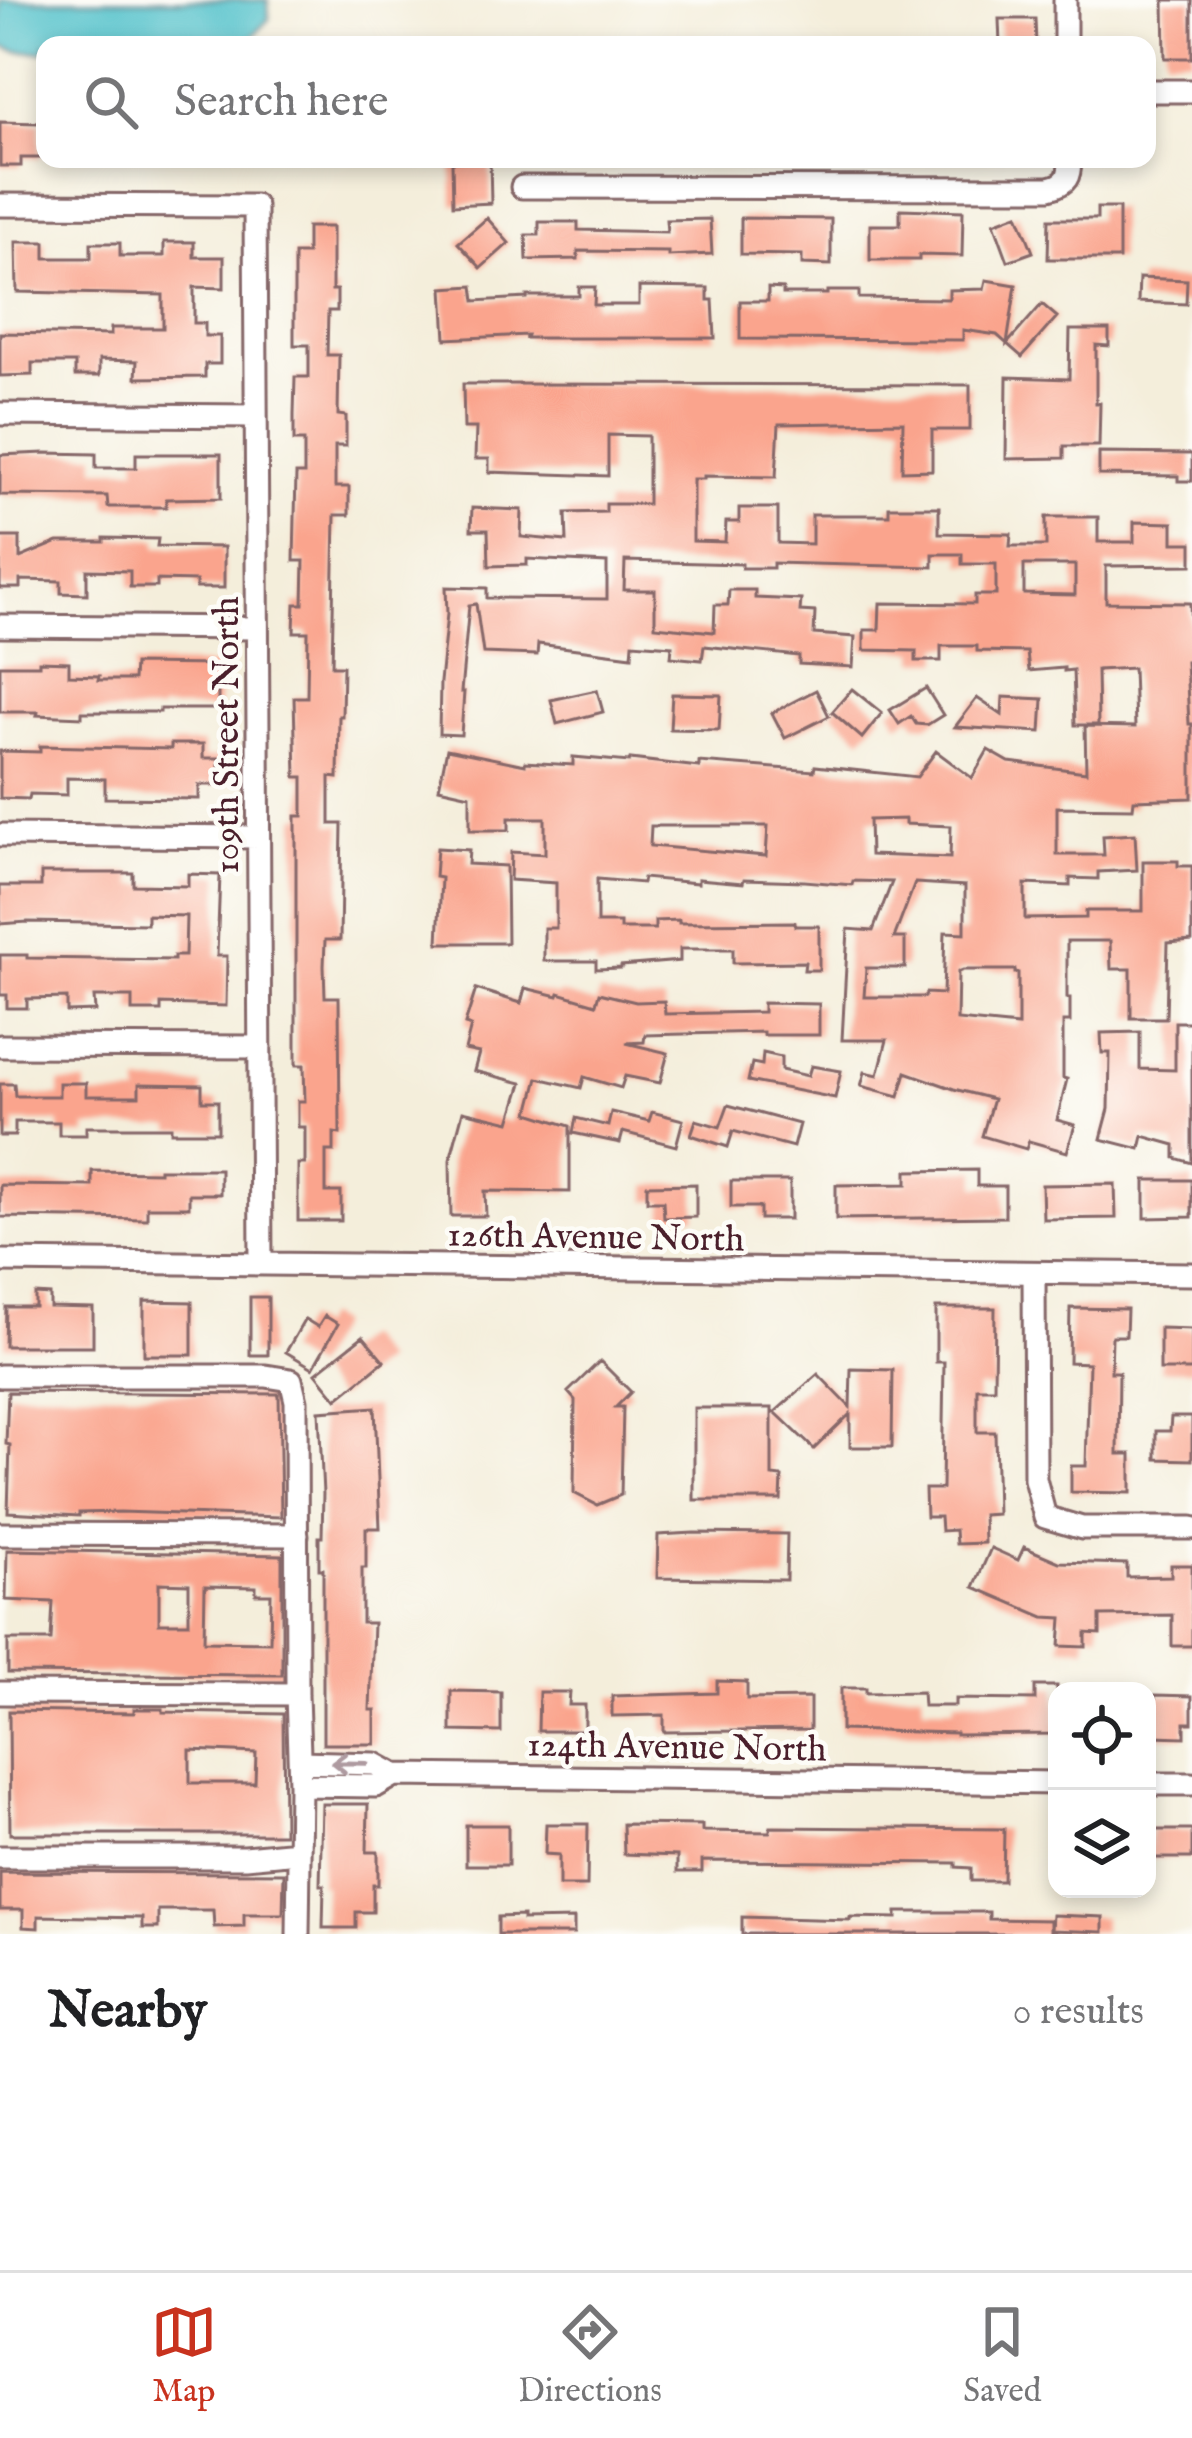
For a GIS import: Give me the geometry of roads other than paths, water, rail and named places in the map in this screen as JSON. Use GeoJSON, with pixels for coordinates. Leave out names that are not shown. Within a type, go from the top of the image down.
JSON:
{"type":"FeatureCollection","features":[{"type":"Feature","properties":{"kind":"street"},"geometry":{"type":"LineString","coordinates":[[1065,0],[1065,36]]}},
{"type":"Feature","properties":{"kind":"street"},"geometry":{"type":"LineString","coordinates":[[1156,91],[1192,91]]}},
{"type":"Feature","properties":{"kind":"street"},"geometry":{"type":"LineString","coordinates":[[522,187],[1049,188],[1063,184],[1070,168]]}},
{"type":"Feature","properties":{"kind":"street","name":"109th Street North"},"geometry":{"type":"LineString","coordinates":[[0,205],[255,206],[261,1263]]}},
{"type":"Feature","properties":{"kind":"street"},"geometry":{"type":"LineString","coordinates":[[0,414],[256,416]]}},
{"type":"Feature","properties":{"kind":"street"},"geometry":{"type":"LineString","coordinates":[[0,626],[257,628]]}},
{"type":"Feature","properties":{"kind":"street"},"geometry":{"type":"LineString","coordinates":[[0,835],[258,837]]}},
{"type":"Feature","properties":{"kind":"street"},"geometry":{"type":"LineString","coordinates":[[0,1046],[260,1047]]}},
{"type":"Feature","properties":{"kind":"street","name":"126th Avenue North"},"geometry":{"type":"LineString","coordinates":[[0,1261],[1192,1274]]}},
{"type":"Feature","properties":{"kind":"street"},"geometry":{"type":"LineString","coordinates":[[1034,1274],[1035,1479],[1045,1517],[1082,1528],[1192,1528]]}},
{"type":"Feature","properties":{"kind":"street"},"geometry":{"type":"LineString","coordinates":[[0,1376],[266,1376],[291,1380],[296,1401],[298,1934]]}},
{"type":"Feature","properties":{"kind":"street"},"geometry":{"type":"LineString","coordinates":[[0,1534],[297,1535]]}},
{"type":"Feature","properties":{"kind":"street"},"geometry":{"type":"LineString","coordinates":[[0,1694],[297,1694]]}},
{"type":"Feature","properties":{"kind":"street","name":"124th Avenue North"},"geometry":{"type":"LineString","coordinates":[[300,1774],[376,1786],[395,1775],[1048,1783]]}},
{"type":"Feature","properties":{"kind":"street"},"geometry":{"type":"LineString","coordinates":[[1156,1784],[1192,1784]]}},
{"type":"Feature","properties":{"kind":"street"},"geometry":{"type":"LineString","coordinates":[[0,1857],[245,1857],[298,1852]]}},
{"type":"Feature","properties":{"kind":"water"},"geometry":{"type":"Polygon","coordinates":[[[0,0],[268,0],[269,19],[253,36],[36,36],[36,52],[0,46],[0,0]]]}}]}
